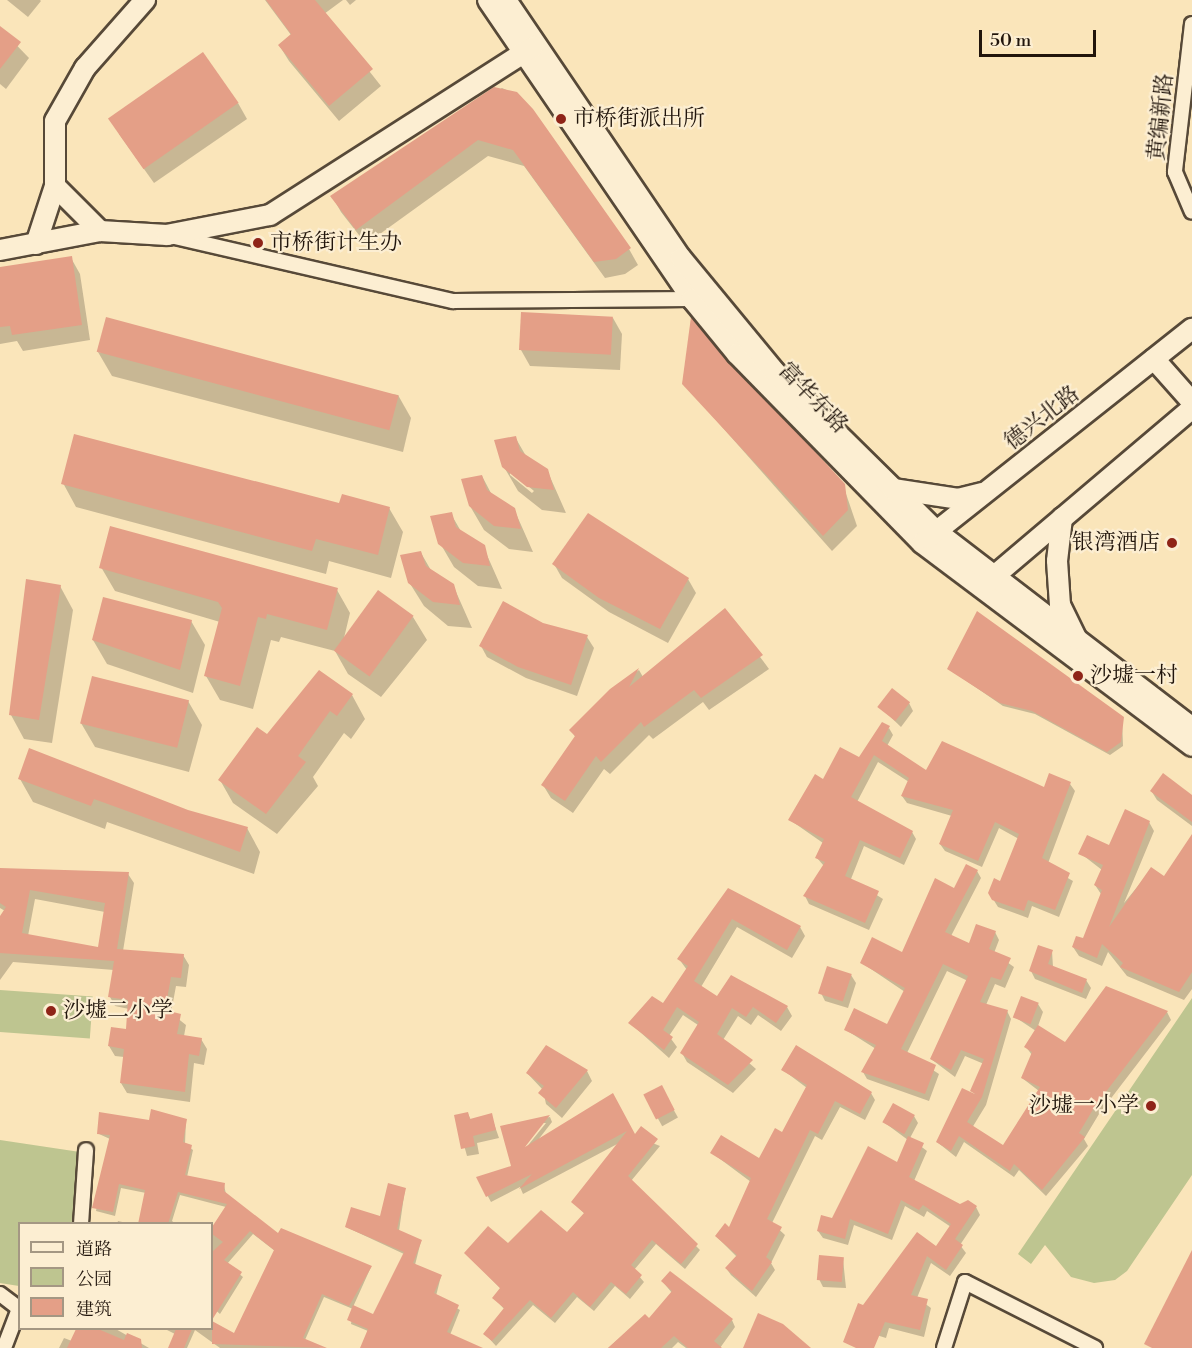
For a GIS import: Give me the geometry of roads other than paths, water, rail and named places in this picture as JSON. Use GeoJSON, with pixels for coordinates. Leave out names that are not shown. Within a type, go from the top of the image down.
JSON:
{"type":"FeatureCollection","features":[{"type":"Feature","properties":{"kind":"main road"},"geometry":{"type":"LineString","coordinates":[[36,244],[55,186],[55,121],[85,68],[145,0]]}},
{"type":"Feature","properties":{"kind":"main road","name":"富华东路"},"geometry":{"type":"LineString","coordinates":[[488,0],[530,49],[687,266],[774,371],[893,489],[930,537]]}},
{"type":"Feature","properties":{"kind":"main road","name":"富华东路"},"geometry":{"type":"LineString","coordinates":[[506,0],[530,49],[692,299],[752,369],[930,537],[1192,746]]}},
{"type":"Feature","properties":{"kind":"main road"},"geometry":{"type":"LineString","coordinates":[[0,250],[100,231],[167,235],[236,225],[292,206],[530,49]]}},
{"type":"Feature","properties":{"kind":"main road"},"geometry":{"type":"LineString","coordinates":[[55,186],[100,231]]}},
{"type":"Feature","properties":{"kind":"main road","name":"德兴北路"},"geometry":{"type":"LineString","coordinates":[[930,537],[1192,330]]}},
{"type":"Feature","properties":{"kind":"main road"},"geometry":{"type":"LineString","coordinates":[[1154,359],[1192,402]]}},
{"type":"Feature","properties":{"kind":"main road"},"geometry":{"type":"LineString","coordinates":[[987,582],[1192,408]]}},
{"type":"Feature","properties":{"kind":"main road"},"geometry":{"type":"LineString","coordinates":[[893,489],[958,500],[988,492]]}},
{"type":"Feature","properties":{"kind":"main road"},"geometry":{"type":"LineString","coordinates":[[1062,518],[1057,561],[1060,605],[1079,643]]}},
{"type":"Feature","properties":{"kind":"main road","name":"富华东路"},"geometry":{"type":"LineString","coordinates":[[987,582],[1079,643],[1192,728]]}},
{"type":"Feature","properties":{"kind":"street","name":"黄编新路"},"geometry":{"type":"LineString","coordinates":[[1192,24],[1175,172],[1192,212]]}},
{"type":"Feature","properties":{"kind":"street"},"geometry":{"type":"LineString","coordinates":[[167,235],[453,301],[692,299]]}},
{"type":"Feature","properties":{"kind":"street"},"geometry":{"type":"LineString","coordinates":[[81,1222],[86,1150]]}},
{"type":"Feature","properties":{"kind":"street"},"geometry":{"type":"LineString","coordinates":[[944,1348],[965,1282],[1095,1348]]}},
{"type":"Feature","properties":{"kind":"street"},"geometry":{"type":"LineString","coordinates":[[0,1294],[18,1306],[4,1348]]}},
{"type":"Feature","properties":{"kind":"place","name":"市桥街派出所"},"geometry":{"type":"Point","coordinates":[561,119]}},
{"type":"Feature","properties":{"kind":"place","name":"市桥街计生办"},"geometry":{"type":"Point","coordinates":[258,243]}},
{"type":"Feature","properties":{"kind":"place","name":"银湾酒店"},"geometry":{"type":"Point","coordinates":[1172,543]}},
{"type":"Feature","properties":{"kind":"place","name":"沙墟一村"},"geometry":{"type":"Point","coordinates":[1078,676]}},
{"type":"Feature","properties":{"kind":"place","name":"沙墟二小学"},"geometry":{"type":"Point","coordinates":[51,1011]}},
{"type":"Feature","properties":{"kind":"place","name":"沙墟一小学"},"geometry":{"type":"Point","coordinates":[1151,1106]}}]}
